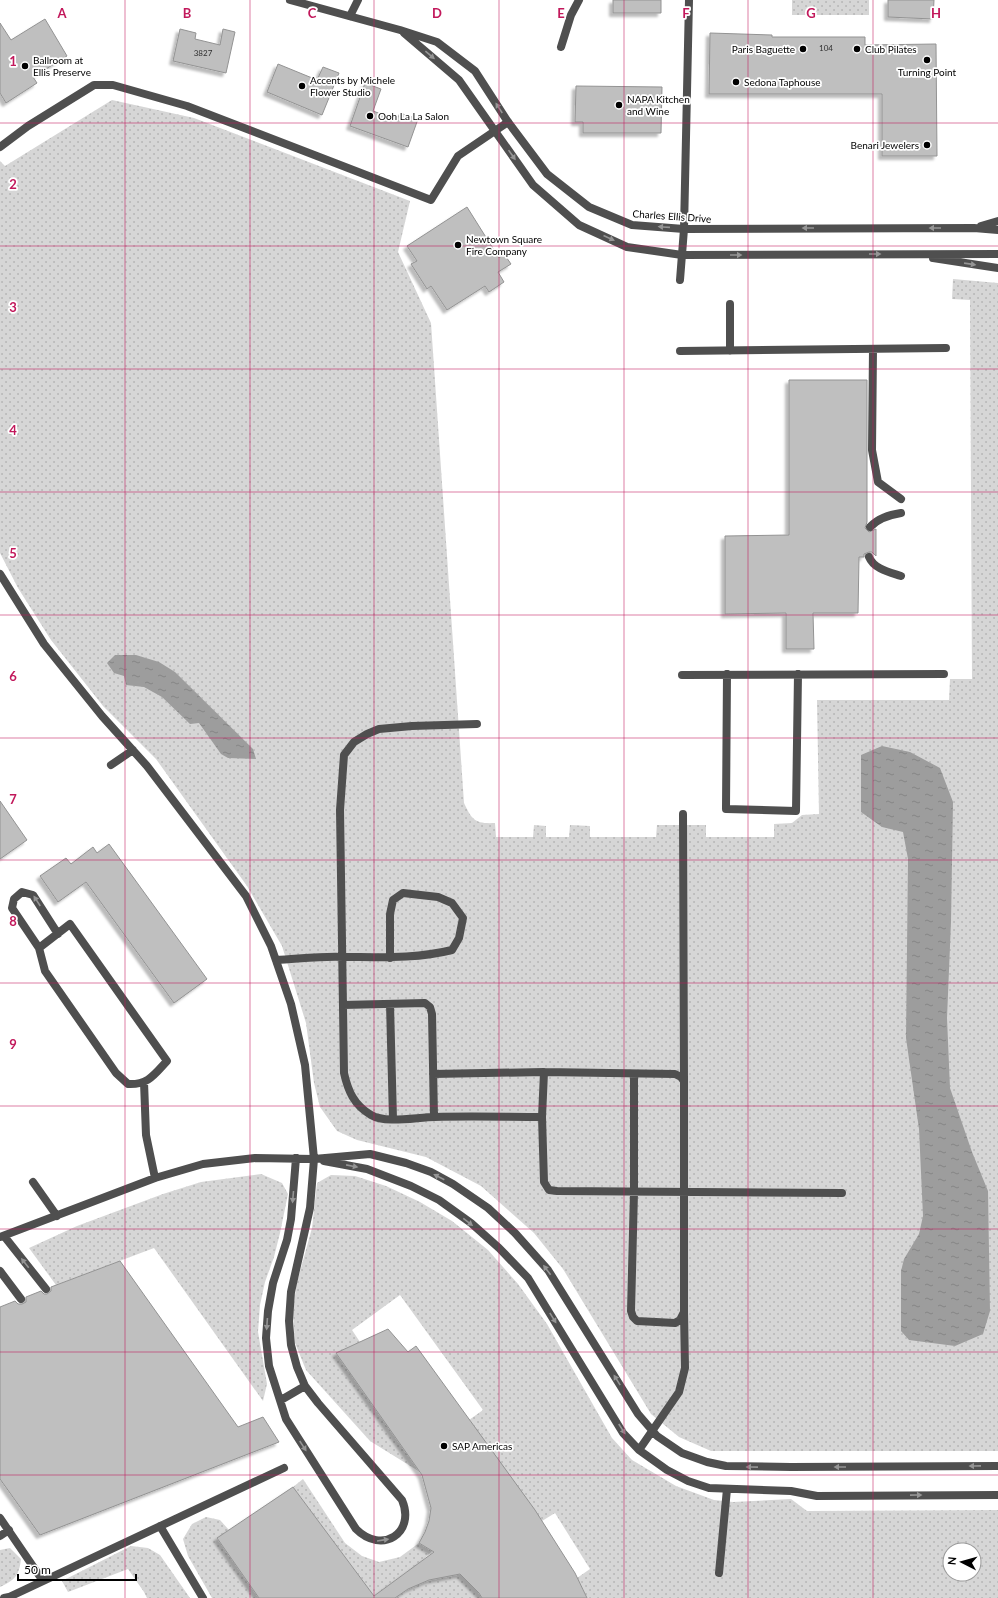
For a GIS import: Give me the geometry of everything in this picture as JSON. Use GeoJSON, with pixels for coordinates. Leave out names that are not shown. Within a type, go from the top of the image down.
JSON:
{"type":"FeatureCollection","features":[{"type":"Feature","properties":{"kind":"street","name":"Charles Ellis Drive"},"geometry":{"type":"LineString","coordinates":[[290,0],[400,30],[437,42],[475,71],[508,122],[547,174],[589,207],[632,225],[684,228],[974,228],[998,230]]}},
{"type":"Feature","properties":{"kind":"street"},"geometry":{"type":"LineString","coordinates":[[350,16],[358,0]]}},
{"type":"Feature","properties":{"kind":"street"},"geometry":{"type":"LineString","coordinates":[[561,48],[571,15],[579,0]]}},
{"type":"Feature","properties":{"kind":"street"},"geometry":{"type":"LineString","coordinates":[[680,280],[684,228],[689,0]]}},
{"type":"Feature","properties":{"kind":"street","name":"Charles Ellis Drive"},"geometry":{"type":"LineString","coordinates":[[400,30],[459,80],[533,185],[579,225],[627,247],[682,255],[998,254]]}},
{"type":"Feature","properties":{"kind":"street"},"geometry":{"type":"LineString","coordinates":[[0,147],[28,126],[94,86],[113,85],[187,106],[431,200],[458,156],[508,122]]}},
{"type":"Feature","properties":{"kind":"street","name":"Charles Ellis Drive"},"geometry":{"type":"LineString","coordinates":[[974,228],[998,221]]}},
{"type":"Feature","properties":{"kind":"street","name":"Charles Ellis Drive"},"geometry":{"type":"LineString","coordinates":[[904,254],[998,268]]}},
{"type":"Feature","properties":{"kind":"street"},"geometry":{"type":"LineString","coordinates":[[730,304],[730,351]]}},
{"type":"Feature","properties":{"kind":"street"},"geometry":{"type":"LineString","coordinates":[[680,351],[946,348]]}},
{"type":"Feature","properties":{"kind":"street"},"geometry":{"type":"LineString","coordinates":[[873,349],[872,450],[878,482],[901,498]]}},
{"type":"Feature","properties":{"kind":"street"},"geometry":{"type":"LineString","coordinates":[[870,527],[875,521],[887,516],[901,513]]}},
{"type":"Feature","properties":{"kind":"street"},"geometry":{"type":"LineString","coordinates":[[868,556],[871,562],[886,572],[901,576]]}},
{"type":"Feature","properties":{"kind":"street"},"geometry":{"type":"LineString","coordinates":[[0,574],[44,644],[102,716],[166,790],[246,896],[271,946],[291,1004],[305,1065],[314,1159],[310,1208],[291,1292],[289,1321],[291,1345],[297,1367],[305,1386],[402,1500],[406,1508],[405,1521],[402,1529],[395,1536],[386,1540],[371,1540],[363,1536],[356,1529],[286,1419],[269,1366],[266,1338],[267,1318],[273,1284],[288,1233],[296,1158]]}},
{"type":"Feature","properties":{"kind":"street"},"geometry":{"type":"LineString","coordinates":[[682,674],[944,674]]}},
{"type":"Feature","properties":{"kind":"street"},"geometry":{"type":"LineString","coordinates":[[727,674],[726,810],[796,811],[798,674]]}},
{"type":"Feature","properties":{"kind":"street"},"geometry":{"type":"LineString","coordinates":[[477,724],[412,726],[380,729],[366,734],[354,742],[344,755],[340,810],[344,1073],[348,1090],[356,1104],[372,1116],[386,1119],[434,1117],[542,1117]]}},
{"type":"Feature","properties":{"kind":"street"},"geometry":{"type":"LineString","coordinates":[[111,765],[132,750]]}},
{"type":"Feature","properties":{"kind":"street"},"geometry":{"type":"LineString","coordinates":[[638,1450],[653,1431],[679,1392],[685,1368],[683,814]]}},
{"type":"Feature","properties":{"kind":"street"},"geometry":{"type":"LineString","coordinates":[[39,948],[58,934],[70,924],[167,1061],[151,1078],[139,1085],[128,1084],[116,1073],[45,971],[39,948],[12,908],[14,899],[22,892],[33,895],[58,934]]}},
{"type":"Feature","properties":{"kind":"street"},"geometry":{"type":"LineString","coordinates":[[276,960],[342,956],[390,958],[432,955],[452,950],[459,938],[463,918],[452,903],[438,897],[403,893],[393,900],[390,914],[390,958]]}},
{"type":"Feature","properties":{"kind":"street"},"geometry":{"type":"LineString","coordinates":[[343,1005],[425,1003],[430,1007],[432,1014],[434,1117]]}},
{"type":"Feature","properties":{"kind":"street"},"geometry":{"type":"LineString","coordinates":[[390,1004],[393,1119]]}},
{"type":"Feature","properties":{"kind":"street"},"geometry":{"type":"LineString","coordinates":[[433,1074],[544,1072],[675,1074],[682,1077],[684,1081]]}},
{"type":"Feature","properties":{"kind":"street"},"geometry":{"type":"LineString","coordinates":[[544,1072],[542,1117],[544,1182],[549,1190],[842,1193]]}},
{"type":"Feature","properties":{"kind":"street"},"geometry":{"type":"LineString","coordinates":[[634,1074],[634,1192],[631,1311],[633,1317],[637,1321],[675,1323],[680,1320],[684,1312]]}},
{"type":"Feature","properties":{"kind":"street"},"geometry":{"type":"LineString","coordinates":[[144,1082],[146,1135],[155,1178]]}},
{"type":"Feature","properties":{"kind":"street"},"geometry":{"type":"LineString","coordinates":[[314,1159],[370,1154],[406,1163],[431,1172],[453,1184],[488,1208],[515,1233],[548,1270],[638,1414],[657,1436],[682,1453],[707,1462],[726,1466],[998,1466]]}},
{"type":"Feature","properties":{"kind":"street"},"geometry":{"type":"LineString","coordinates":[[46,1289],[2,1237],[155,1178],[203,1164],[255,1158],[296,1158],[314,1159],[367,1169],[411,1186],[439,1200],[488,1238],[528,1278],[623,1433],[638,1450],[667,1470],[688,1481],[709,1488],[791,1491],[817,1496],[998,1495]]}},
{"type":"Feature","properties":{"kind":"street"},"geometry":{"type":"LineString","coordinates":[[33,1182],[57,1216]]}},
{"type":"Feature","properties":{"kind":"street"},"geometry":{"type":"LineString","coordinates":[[0,1271],[21,1299]]}},
{"type":"Feature","properties":{"kind":"street"},"geometry":{"type":"LineString","coordinates":[[281,1400],[305,1386]]}},
{"type":"Feature","properties":{"kind":"street"},"geometry":{"type":"LineString","coordinates":[[4,1598],[10,1597],[284,1468]]}},
{"type":"Feature","properties":{"kind":"street"},"geometry":{"type":"LineString","coordinates":[[719,1573],[727,1489]]}},
{"type":"Feature","properties":{"kind":"street"},"geometry":{"type":"LineString","coordinates":[[0,1518],[43,1581]]}},
{"type":"Feature","properties":{"kind":"street"},"geometry":{"type":"LineString","coordinates":[[160,1526],[203,1598]]}},
{"type":"Feature","properties":{"kind":"street"},"geometry":{"type":"LineString","coordinates":[[0,1536],[8,1530]]}},
{"type":"Feature","properties":{"kind":"shaded area"},"geometry":{"type":"Polygon","coordinates":[[[792,0],[869,0],[869,15],[792,15],[792,0]]]}},
{"type":"Feature","properties":{"kind":"shaded area"},"geometry":{"type":"Polygon","coordinates":[[[112,100],[194,118],[410,201],[398,252],[431,323],[464,803],[469,813],[475,820],[483,823],[495,823],[496,837],[533,837],[534,825],[546,826],[546,837],[569,837],[570,825],[590,826],[590,837],[656,837],[657,825],[706,825],[706,837],[774,837],[774,824],[792,823],[802,815],[819,814],[817,700],[949,700],[950,679],[972,679],[970,300],[952,299],[953,279],[998,283],[998,1451],[711,1451],[679,1437],[651,1414],[563,1269],[534,1233],[481,1186],[426,1157],[357,1140],[337,1131],[320,1107],[314,1083],[306,1023],[282,946],[247,886],[156,759],[103,706],[51,640],[18,588],[0,553],[0,161],[5,166],[112,100]]]}},
{"type":"Feature","properties":{"kind":"shaded area"},"geometry":{"type":"Polygon","coordinates":[[[261,1174],[282,1183],[288,1194],[274,1257],[265,1282],[260,1305],[258,1332],[267,1384],[263,1401],[154,1248],[56,1285],[29,1248],[77,1226],[163,1194],[201,1182],[261,1174]]]}},
{"type":"Feature","properties":{"kind":"shaded area"},"geometry":{"type":"Polygon","coordinates":[[[331,1175],[355,1176],[386,1186],[420,1202],[452,1221],[488,1250],[518,1284],[547,1324],[612,1438],[632,1460],[676,1486],[714,1500],[733,1502],[791,1499],[807,1511],[998,1510],[998,1598],[587,1598],[577,1578],[590,1569],[555,1513],[542,1521],[469,1420],[483,1410],[400,1295],[352,1330],[360,1342],[336,1353],[420,1472],[370,1441],[306,1370],[295,1343],[293,1314],[296,1286],[312,1228],[317,1183],[331,1175]]]}},
{"type":"Feature","properties":{"kind":"shaded area"},"geometry":{"type":"Polygon","coordinates":[[[303,1479],[345,1543],[362,1556],[379,1562],[400,1557],[419,1543],[432,1551],[423,1560],[374,1596],[293,1487],[303,1479]]]}},
{"type":"Feature","properties":{"kind":"shaded area"},"geometry":{"type":"Polygon","coordinates":[[[206,1517],[220,1520],[229,1530],[217,1538],[259,1598],[212,1598],[188,1556],[183,1539],[192,1524],[206,1517]]]}},
{"type":"Feature","properties":{"kind":"shaded area"},"geometry":{"type":"Polygon","coordinates":[[[131,1546],[148,1548],[160,1555],[190,1598],[147,1598],[128,1569],[68,1592],[62,1581],[131,1546]]]}},
{"type":"Feature","properties":{"kind":"shaded area"},"geometry":{"type":"Polygon","coordinates":[[[10,1548],[21,1559],[19,1570],[13,1580],[0,1587],[0,1550],[10,1548]]]}},
{"type":"Feature","properties":{"kind":"shaded area"},"geometry":{"type":"Polygon","coordinates":[[[460,1574],[482,1598],[395,1598],[410,1588],[426,1582],[442,1577],[460,1574]]]}},
{"type":"Feature","properties":{"kind":"water"},"geometry":{"type":"Polygon","coordinates":[[[115,655],[136,655],[159,662],[175,672],[253,749],[256,759],[228,758],[221,754],[199,723],[190,724],[162,697],[144,687],[126,685],[124,676],[114,673],[107,663],[115,655]]]}},
{"type":"Feature","properties":{"kind":"water"},"geometry":{"type":"Polygon","coordinates":[[[882,746],[910,752],[940,768],[953,802],[951,922],[947,1018],[950,1088],[972,1152],[988,1191],[990,1311],[983,1334],[955,1346],[909,1340],[901,1331],[901,1271],[904,1259],[919,1234],[923,1216],[919,1129],[906,1038],[908,859],[903,832],[882,827],[861,812],[861,755],[882,746]]]}},
{"type":"Feature","properties":{"kind":"building"},"geometry":{"type":"Polygon","coordinates":[[[613,0],[661,0],[661,13],[613,13],[613,0]]]}},
{"type":"Feature","properties":{"kind":"building"},"geometry":{"type":"Polygon","coordinates":[[[888,0],[934,0],[933,19],[888,17],[888,0]]]}},
{"type":"Feature","properties":{"kind":"building","name":"Ballroom at Ellis Preserve"},"geometry":{"type":"Polygon","coordinates":[[[45,19],[67,56],[33,77],[37,83],[6,103],[0,93],[0,23],[11,40],[45,19]]]}},
{"type":"Feature","properties":{"kind":"building"},"geometry":{"type":"Polygon","coordinates":[[[180,29],[196,33],[195,39],[220,45],[223,29],[235,32],[226,73],[173,61],[180,29]]]}},
{"type":"Feature","properties":{"kind":"building"},"geometry":{"type":"Polygon","coordinates":[[[710,33],[772,35],[772,37],[865,37],[865,45],[936,44],[937,156],[882,156],[882,94],[709,94],[710,33]]]}},
{"type":"Feature","properties":{"kind":"building","name":"Accents by Michele Flower Studio"},"geometry":{"type":"Polygon","coordinates":[[[278,64],[317,80],[323,67],[339,73],[322,115],[267,92],[278,64]]]}},
{"type":"Feature","properties":{"kind":"building","name":"Ooh La La Salon"},"geometry":{"type":"Polygon","coordinates":[[[365,83],[381,89],[373,111],[397,120],[400,113],[418,119],[408,147],[350,126],[365,83]]]}},
{"type":"Feature","properties":{"kind":"building","name":"NAPA Kitchen and Wine"},"geometry":{"type":"Polygon","coordinates":[[[576,86],[662,87],[661,133],[583,133],[583,122],[575,122],[576,86]]]}},
{"type":"Feature","properties":{"kind":"building"},"geometry":{"type":"Polygon","coordinates":[[[467,207],[499,258],[504,254],[511,264],[498,272],[504,282],[489,292],[485,286],[447,310],[431,286],[427,289],[411,264],[417,261],[407,246],[467,207]]]}},
{"type":"Feature","properties":{"kind":"building"},"geometry":{"type":"Polygon","coordinates":[[[789,380],[867,380],[867,522],[865,528],[869,532],[876,529],[876,556],[872,552],[869,552],[864,554],[864,557],[859,557],[858,613],[813,613],[814,649],[786,649],[786,613],[725,614],[725,536],[789,535],[789,380]]]}},
{"type":"Feature","properties":{"kind":"building"},"geometry":{"type":"Polygon","coordinates":[[[0,801],[27,840],[0,859],[0,801]]]}},
{"type":"Feature","properties":{"kind":"building"},"geometry":{"type":"Polygon","coordinates":[[[109,844],[207,979],[174,1003],[86,882],[58,902],[40,876],[66,858],[71,864],[93,847],[97,853],[109,844]]]}},
{"type":"Feature","properties":{"kind":"building"},"geometry":{"type":"Polygon","coordinates":[[[120,1261],[238,1427],[263,1417],[279,1442],[40,1535],[0,1479],[0,1307],[15,1301],[18,1304],[22,1304],[26,1302],[26,1297],[41,1291],[44,1294],[47,1294],[51,1291],[51,1287],[120,1261]]]}},
{"type":"Feature","properties":{"kind":"building","name":"SAP Americas"},"geometry":{"type":"Polygon","coordinates":[[[388,1329],[408,1352],[416,1346],[535,1510],[575,1573],[587,1598],[482,1598],[460,1574],[429,1580],[408,1589],[395,1598],[259,1598],[217,1538],[293,1487],[374,1596],[434,1552],[419,1543],[429,1521],[431,1508],[422,1475],[336,1353],[388,1329]]]}},
{"type":"Feature","properties":{"kind":"place","name":"Paris Baguette"},"geometry":{"type":"Point","coordinates":[803,49]}},
{"type":"Feature","properties":{"kind":"place","name":"Club Pilates"},"geometry":{"type":"Point","coordinates":[857,49]}},
{"type":"Feature","properties":{"kind":"place","name":"Turning Point"},"geometry":{"type":"Point","coordinates":[927,60]}},
{"type":"Feature","properties":{"kind":"place","name":"Ballroom at Ellis Preserve"},"geometry":{"type":"Point","coordinates":[25,66]}},
{"type":"Feature","properties":{"kind":"place","name":"Sedona Taphouse"},"geometry":{"type":"Point","coordinates":[736,82]}},
{"type":"Feature","properties":{"kind":"place","name":"Accents by Michele Flower Studio"},"geometry":{"type":"Point","coordinates":[302,86]}},
{"type":"Feature","properties":{"kind":"place","name":"NAPA Kitchen and Wine"},"geometry":{"type":"Point","coordinates":[619,105]}},
{"type":"Feature","properties":{"kind":"place","name":"Ooh La La Salon"},"geometry":{"type":"Point","coordinates":[370,116]}},
{"type":"Feature","properties":{"kind":"place","name":"Benari Jewelers"},"geometry":{"type":"Point","coordinates":[927,145]}},
{"type":"Feature","properties":{"kind":"place","name":"Newtown Square Fire Company"},"geometry":{"type":"Point","coordinates":[458,245]}},
{"type":"Feature","properties":{"kind":"place","name":"SAP Americas"},"geometry":{"type":"Point","coordinates":[444,1446]}}]}
